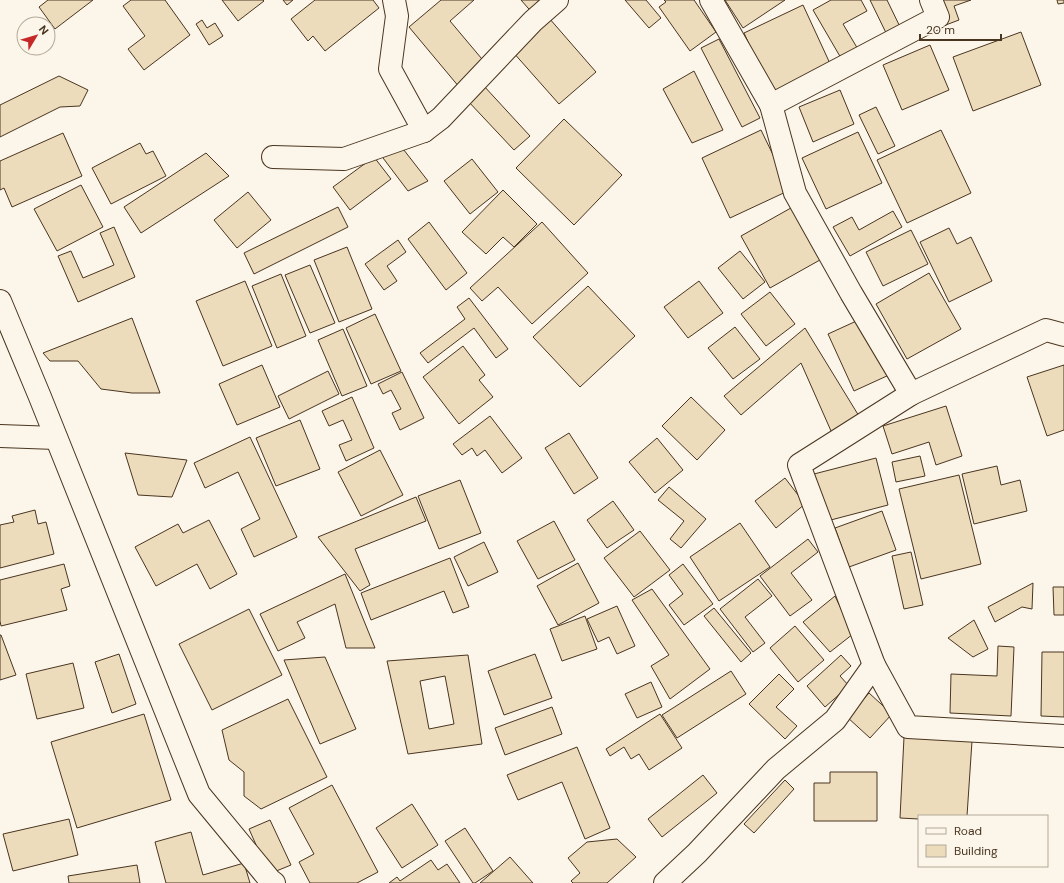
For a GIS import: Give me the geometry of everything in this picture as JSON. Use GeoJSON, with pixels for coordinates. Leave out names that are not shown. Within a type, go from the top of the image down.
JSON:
{"type":"FeatureCollection","features":[{"type":"Feature","properties":{"kind":"street"},"geometry":{"type":"LineString","coordinates":[[394,0],[397,16],[390,69],[424,130]]}},
{"type":"Feature","properties":{"kind":"street"},"geometry":{"type":"LineString","coordinates":[[273,157],[344,159],[424,130],[441,118],[533,21],[557,0]]}},
{"type":"Feature","properties":{"kind":"street"},"geometry":{"type":"LineString","coordinates":[[711,0],[771,105],[795,193],[851,293],[911,394]]}},
{"type":"Feature","properties":{"kind":"street"},"geometry":{"type":"LineString","coordinates":[[771,105],[938,17],[931,0]]}},
{"type":"Feature","properties":{"kind":"street"},"geometry":{"type":"LineString","coordinates":[[0,301],[199,794],[274,883]]}},
{"type":"Feature","properties":{"kind":"street"},"geometry":{"type":"LineString","coordinates":[[1064,335],[1046,330],[911,394],[799,465],[874,665],[908,727],[1064,736]]}},
{"type":"Feature","properties":{"kind":"street"},"geometry":{"type":"LineString","coordinates":[[0,436],[56,438]]}},
{"type":"Feature","properties":{"kind":"street"},"geometry":{"type":"LineString","coordinates":[[665,883],[697,853],[776,769],[835,720],[874,665]]}},
{"type":"Feature","properties":{"kind":"building"},"geometry":{"type":"Polygon","coordinates":[[[48,0],[93,0],[56,28],[56,16],[46,16],[39,7],[48,0]]]}},
{"type":"Feature","properties":{"kind":"building"},"geometry":{"type":"Polygon","coordinates":[[[131,0],[165,0],[190,35],[144,70],[128,49],[145,36],[123,6],[131,0]]]}},
{"type":"Feature","properties":{"kind":"building"},"geometry":{"type":"Polygon","coordinates":[[[222,0],[263,0],[264,1],[238,21],[222,0]]]}},
{"type":"Feature","properties":{"kind":"building"},"geometry":{"type":"Polygon","coordinates":[[[283,0],[293,0],[287,5],[283,0]]]}},
{"type":"Feature","properties":{"kind":"building"},"geometry":{"type":"Polygon","coordinates":[[[315,0],[373,0],[379,8],[325,51],[313,36],[308,41],[291,19],[315,0]]]}},
{"type":"Feature","properties":{"kind":"building"},"geometry":{"type":"Polygon","coordinates":[[[441,0],[474,0],[450,21],[487,65],[460,88],[409,27],[441,0]]]}},
{"type":"Feature","properties":{"kind":"building"},"geometry":{"type":"Polygon","coordinates":[[[521,0],[553,0],[535,16],[521,0]]]}},
{"type":"Feature","properties":{"kind":"building"},"geometry":{"type":"Polygon","coordinates":[[[625,0],[646,0],[661,18],[649,28],[625,0]]]}},
{"type":"Feature","properties":{"kind":"building"},"geometry":{"type":"Polygon","coordinates":[[[664,0],[694,0],[716,32],[690,51],[659,7],[666,2],[664,0]]]}},
{"type":"Feature","properties":{"kind":"building"},"geometry":{"type":"Polygon","coordinates":[[[725,0],[785,0],[743,28],[725,0]]]}},
{"type":"Feature","properties":{"kind":"building"},"geometry":{"type":"Polygon","coordinates":[[[831,0],[861,0],[867,11],[843,24],[862,56],[845,65],[813,10],[831,0]]]}},
{"type":"Feature","properties":{"kind":"building"},"geometry":{"type":"Polygon","coordinates":[[[870,0],[887,0],[903,33],[889,39],[870,0]]]}},
{"type":"Feature","properties":{"kind":"building"},"geometry":{"type":"Polygon","coordinates":[[[934,0],[971,0],[954,6],[959,20],[943,26],[934,0]]]}},
{"type":"Feature","properties":{"kind":"building"},"geometry":{"type":"Polygon","coordinates":[[[1057,0],[1064,0],[1064,3],[1058,4],[1057,0]]]}},
{"type":"Feature","properties":{"kind":"building"},"geometry":{"type":"Polygon","coordinates":[[[803,5],[833,70],[773,97],[744,33],[803,5]]]}},
{"type":"Feature","properties":{"kind":"building"},"geometry":{"type":"Polygon","coordinates":[[[549,18],[596,72],[559,104],[512,51],[549,18]]]}},
{"type":"Feature","properties":{"kind":"building"},"geometry":{"type":"Polygon","coordinates":[[[202,20],[207,28],[215,23],[223,36],[209,45],[196,24],[202,20]]]}},
{"type":"Feature","properties":{"kind":"building"},"geometry":{"type":"Polygon","coordinates":[[[1021,32],[1041,85],[973,111],[953,57],[1021,32]]]}},
{"type":"Feature","properties":{"kind":"building"},"geometry":{"type":"Polygon","coordinates":[[[719,39],[760,118],[742,127],[701,48],[719,39]]]}},
{"type":"Feature","properties":{"kind":"building"},"geometry":{"type":"Polygon","coordinates":[[[930,45],[949,90],[902,110],[883,65],[930,45]]]}},
{"type":"Feature","properties":{"kind":"building"},"geometry":{"type":"Polygon","coordinates":[[[694,71],[723,130],[692,143],[663,89],[694,71]]]}},
{"type":"Feature","properties":{"kind":"building"},"geometry":{"type":"Polygon","coordinates":[[[59,76],[88,90],[80,106],[60,107],[0,137],[0,105],[59,76]]]}},
{"type":"Feature","properties":{"kind":"building"},"geometry":{"type":"Polygon","coordinates":[[[483,85],[530,136],[514,150],[467,100],[483,85]]]}},
{"type":"Feature","properties":{"kind":"building"},"geometry":{"type":"Polygon","coordinates":[[[840,90],[854,124],[813,142],[799,107],[840,90]]]}},
{"type":"Feature","properties":{"kind":"building"},"geometry":{"type":"Polygon","coordinates":[[[876,107],[895,146],[878,154],[859,115],[876,107]]]}},
{"type":"Feature","properties":{"kind":"building"},"geometry":{"type":"Polygon","coordinates":[[[564,119],[622,175],[574,225],[516,168],[564,119]]]}},
{"type":"Feature","properties":{"kind":"building"},"geometry":{"type":"Polygon","coordinates":[[[761,130],[790,190],[730,218],[702,158],[761,130]]]}},
{"type":"Feature","properties":{"kind":"building"},"geometry":{"type":"Polygon","coordinates":[[[941,130],[971,193],[907,223],[877,160],[941,130]]]}},
{"type":"Feature","properties":{"kind":"building"},"geometry":{"type":"Polygon","coordinates":[[[858,132],[882,183],[826,209],[802,158],[858,132]]]}},
{"type":"Feature","properties":{"kind":"building"},"geometry":{"type":"Polygon","coordinates":[[[63,133],[82,176],[12,207],[4,188],[0,190],[0,161],[63,133]]]}},
{"type":"Feature","properties":{"kind":"building"},"geometry":{"type":"Polygon","coordinates":[[[140,143],[146,154],[153,151],[166,176],[111,204],[92,168],[140,143]]]}},
{"type":"Feature","properties":{"kind":"building"},"geometry":{"type":"Polygon","coordinates":[[[400,145],[428,181],[408,191],[380,154],[400,145]]]}},
{"type":"Feature","properties":{"kind":"building"},"geometry":{"type":"Polygon","coordinates":[[[206,153],[229,176],[141,233],[124,207],[206,153]]]}},
{"type":"Feature","properties":{"kind":"building"},"geometry":{"type":"Polygon","coordinates":[[[374,157],[391,179],[350,210],[333,187],[374,157]]]}},
{"type":"Feature","properties":{"kind":"building"},"geometry":{"type":"Polygon","coordinates":[[[472,159],[498,192],[470,214],[444,181],[472,159]]]}},
{"type":"Feature","properties":{"kind":"building"},"geometry":{"type":"Polygon","coordinates":[[[81,185],[103,227],[57,251],[34,209],[81,185]]]}},
{"type":"Feature","properties":{"kind":"building"},"geometry":{"type":"Polygon","coordinates":[[[503,190],[537,224],[514,247],[503,237],[486,254],[462,232],[503,190]]]}},
{"type":"Feature","properties":{"kind":"building"},"geometry":{"type":"Polygon","coordinates":[[[248,192],[271,220],[237,248],[214,220],[248,192]]]}},
{"type":"Feature","properties":{"kind":"building"},"geometry":{"type":"Polygon","coordinates":[[[798,204],[827,256],[770,288],[741,236],[798,204]]]}},
{"type":"Feature","properties":{"kind":"building"},"geometry":{"type":"Polygon","coordinates":[[[338,207],[348,227],[254,274],[244,253],[338,207]]]}},
{"type":"Feature","properties":{"kind":"building"},"geometry":{"type":"Polygon","coordinates":[[[893,211],[902,227],[850,256],[833,227],[852,217],[859,230],[893,211]]]}},
{"type":"Feature","properties":{"kind":"building"},"geometry":{"type":"Polygon","coordinates":[[[429,222],[467,273],[446,290],[408,239],[429,222]]]}},
{"type":"Feature","properties":{"kind":"building"},"geometry":{"type":"Polygon","coordinates":[[[542,222],[588,273],[532,324],[498,287],[482,301],[470,288],[542,222]]]}},
{"type":"Feature","properties":{"kind":"building"},"geometry":{"type":"Polygon","coordinates":[[[114,227],[135,277],[78,302],[58,256],[71,251],[83,278],[114,265],[100,233],[114,227]]]}},
{"type":"Feature","properties":{"kind":"building"},"geometry":{"type":"Polygon","coordinates":[[[949,228],[957,244],[971,237],[992,281],[949,302],[920,242],[949,228]]]}},
{"type":"Feature","properties":{"kind":"building"},"geometry":{"type":"Polygon","coordinates":[[[911,230],[928,264],[883,286],[866,252],[911,230]]]}},
{"type":"Feature","properties":{"kind":"building"},"geometry":{"type":"Polygon","coordinates":[[[398,240],[406,252],[387,266],[397,281],[384,290],[365,264],[398,240]]]}},
{"type":"Feature","properties":{"kind":"building"},"geometry":{"type":"Polygon","coordinates":[[[347,247],[372,309],[339,322],[314,260],[347,247]]]}},
{"type":"Feature","properties":{"kind":"building"},"geometry":{"type":"Polygon","coordinates":[[[740,251],[765,282],[743,299],[718,268],[740,251]]]}},
{"type":"Feature","properties":{"kind":"building"},"geometry":{"type":"Polygon","coordinates":[[[310,265],[335,323],[310,333],[285,275],[310,265]]]}},
{"type":"Feature","properties":{"kind":"building"},"geometry":{"type":"Polygon","coordinates":[[[929,273],[961,329],[907,359],[876,304],[929,273]]]}},
{"type":"Feature","properties":{"kind":"building"},"geometry":{"type":"Polygon","coordinates":[[[281,274],[306,336],[277,348],[252,286],[281,274]]]}},
{"type":"Feature","properties":{"kind":"building"},"geometry":{"type":"Polygon","coordinates":[[[245,281],[272,346],[223,366],[196,301],[245,281]]]}},
{"type":"Feature","properties":{"kind":"building"},"geometry":{"type":"Polygon","coordinates":[[[699,281],[723,313],[688,338],[664,307],[699,281]]]}},
{"type":"Feature","properties":{"kind":"building"},"geometry":{"type":"Polygon","coordinates":[[[588,286],[635,336],[580,387],[533,337],[588,286]]]}},
{"type":"Feature","properties":{"kind":"building"},"geometry":{"type":"Polygon","coordinates":[[[770,292],[795,324],[766,346],[741,314],[770,292]]]}},
{"type":"Feature","properties":{"kind":"building"},"geometry":{"type":"Polygon","coordinates":[[[469,298],[508,349],[496,358],[474,328],[428,363],[420,353],[465,319],[457,307],[469,298]]]}},
{"type":"Feature","properties":{"kind":"building"},"geometry":{"type":"Polygon","coordinates":[[[375,314],[401,371],[371,384],[346,328],[375,314]]]}},
{"type":"Feature","properties":{"kind":"building"},"geometry":{"type":"Polygon","coordinates":[[[132,318],[160,393],[132,393],[101,389],[78,361],[50,361],[43,353],[132,318]]]}},
{"type":"Feature","properties":{"kind":"building"},"geometry":{"type":"Polygon","coordinates":[[[863,318],[889,375],[854,391],[828,334],[863,318]]]}},
{"type":"Feature","properties":{"kind":"building"},"geometry":{"type":"Polygon","coordinates":[[[735,327],[760,359],[733,379],[708,348],[735,327]]]}},
{"type":"Feature","properties":{"kind":"building"},"geometry":{"type":"Polygon","coordinates":[[[805,328],[862,421],[835,440],[801,363],[741,415],[724,396],[805,328]]]}},
{"type":"Feature","properties":{"kind":"building"},"geometry":{"type":"Polygon","coordinates":[[[343,329],[367,386],[342,396],[318,340],[343,329]]]}},
{"type":"Feature","properties":{"kind":"building"},"geometry":{"type":"Polygon","coordinates":[[[463,346],[485,375],[479,380],[493,397],[459,424],[423,377],[463,346]]]}},
{"type":"Feature","properties":{"kind":"building"},"geometry":{"type":"Polygon","coordinates":[[[262,365],[280,407],[237,425],[219,384],[262,365]]]}},
{"type":"Feature","properties":{"kind":"building"},"geometry":{"type":"Polygon","coordinates":[[[1064,365],[1064,430],[1047,436],[1027,377],[1064,365]]]}},
{"type":"Feature","properties":{"kind":"building"},"geometry":{"type":"Polygon","coordinates":[[[328,371],[339,394],[289,419],[278,396],[328,371]]]}},
{"type":"Feature","properties":{"kind":"building"},"geometry":{"type":"Polygon","coordinates":[[[402,372],[424,418],[400,430],[392,413],[401,409],[391,390],[383,394],[378,384],[402,372]]]}},
{"type":"Feature","properties":{"kind":"building"},"geometry":{"type":"Polygon","coordinates":[[[352,397],[374,448],[346,461],[339,445],[352,440],[343,420],[329,426],[322,411],[352,397]]]}},
{"type":"Feature","properties":{"kind":"building"},"geometry":{"type":"Polygon","coordinates":[[[691,397],[725,430],[697,460],[662,426],[691,397]]]}},
{"type":"Feature","properties":{"kind":"building"},"geometry":{"type":"Polygon","coordinates":[[[946,406],[962,456],[936,465],[929,442],[892,454],[883,426],[946,406]]]}},
{"type":"Feature","properties":{"kind":"building"},"geometry":{"type":"Polygon","coordinates":[[[490,416],[522,458],[502,473],[485,450],[477,456],[472,448],[462,455],[453,444],[490,416]]]}},
{"type":"Feature","properties":{"kind":"building"},"geometry":{"type":"Polygon","coordinates":[[[300,420],[320,469],[276,486],[256,438],[300,420]]]}},
{"type":"Feature","properties":{"kind":"building"},"geometry":{"type":"Polygon","coordinates":[[[569,433],[598,478],[574,494],[545,448],[569,433]]]}},
{"type":"Feature","properties":{"kind":"building"},"geometry":{"type":"Polygon","coordinates":[[[250,437],[297,537],[254,557],[241,529],[260,519],[238,472],[205,488],[194,463],[250,437]]]}},
{"type":"Feature","properties":{"kind":"building"},"geometry":{"type":"Polygon","coordinates":[[[657,438],[683,470],[655,493],[629,462],[657,438]]]}},
{"type":"Feature","properties":{"kind":"building"},"geometry":{"type":"Polygon","coordinates":[[[380,450],[403,495],[361,516],[338,472],[380,450]]]}},
{"type":"Feature","properties":{"kind":"building"},"geometry":{"type":"Polygon","coordinates":[[[125,453],[187,460],[172,497],[138,495],[125,453]]]}},
{"type":"Feature","properties":{"kind":"building"},"geometry":{"type":"Polygon","coordinates":[[[920,456],[925,476],[896,482],[892,462],[920,456]]]}},
{"type":"Feature","properties":{"kind":"building"},"geometry":{"type":"Polygon","coordinates":[[[876,458],[888,505],[827,521],[814,474],[876,458]]]}},
{"type":"Feature","properties":{"kind":"building"},"geometry":{"type":"Polygon","coordinates":[[[997,466],[1001,485],[1020,480],[1027,511],[974,524],[962,474],[997,466]]]}},
{"type":"Feature","properties":{"kind":"building"},"geometry":{"type":"Polygon","coordinates":[[[959,475],[981,564],[921,579],[899,489],[959,475]]]}},
{"type":"Feature","properties":{"kind":"building"},"geometry":{"type":"Polygon","coordinates":[[[785,478],[805,504],[776,528],[755,501],[785,478]]]}},
{"type":"Feature","properties":{"kind":"building"},"geometry":{"type":"Polygon","coordinates":[[[460,480],[481,533],[439,549],[418,496],[460,480]]]}},
{"type":"Feature","properties":{"kind":"building"},"geometry":{"type":"Polygon","coordinates":[[[669,487],[706,519],[681,548],[670,539],[684,521],[658,500],[669,487]]]}},
{"type":"Feature","properties":{"kind":"building"},"geometry":{"type":"Polygon","coordinates":[[[416,497],[426,521],[355,549],[370,585],[360,591],[318,537],[416,497]]]}},
{"type":"Feature","properties":{"kind":"building"},"geometry":{"type":"Polygon","coordinates":[[[613,501],[634,530],[607,548],[587,520],[613,501]]]}},
{"type":"Feature","properties":{"kind":"building"},"geometry":{"type":"Polygon","coordinates":[[[35,510],[38,524],[46,522],[54,554],[0,568],[0,525],[14,522],[12,516],[35,510]]]}},
{"type":"Feature","properties":{"kind":"building"},"geometry":{"type":"Polygon","coordinates":[[[882,511],[896,550],[849,567],[835,528],[882,511]]]}},
{"type":"Feature","properties":{"kind":"building"},"geometry":{"type":"Polygon","coordinates":[[[209,520],[237,574],[210,589],[197,564],[156,586],[135,547],[178,524],[183,533],[209,520]]]}},
{"type":"Feature","properties":{"kind":"building"},"geometry":{"type":"Polygon","coordinates":[[[554,521],[575,560],[538,579],[517,541],[554,521]]]}},
{"type":"Feature","properties":{"kind":"building"},"geometry":{"type":"Polygon","coordinates":[[[740,523],[770,567],[719,601],[690,557],[740,523]]]}},
{"type":"Feature","properties":{"kind":"building"},"geometry":{"type":"Polygon","coordinates":[[[640,531],[670,570],[634,597],[604,558],[640,531]]]}},
{"type":"Feature","properties":{"kind":"building"},"geometry":{"type":"Polygon","coordinates":[[[808,539],[818,552],[791,573],[812,600],[790,616],[760,576],[808,539]]]}},
{"type":"Feature","properties":{"kind":"building"},"geometry":{"type":"Polygon","coordinates":[[[484,542],[498,572],[468,586],[454,557],[484,542]]]}},
{"type":"Feature","properties":{"kind":"building"},"geometry":{"type":"Polygon","coordinates":[[[911,552],[923,605],[904,609],[892,556],[911,552]]]}},
{"type":"Feature","properties":{"kind":"building"},"geometry":{"type":"Polygon","coordinates":[[[450,558],[469,607],[453,613],[444,591],[371,620],[361,593],[450,558]]]}},
{"type":"Feature","properties":{"kind":"building"},"geometry":{"type":"Polygon","coordinates":[[[578,563],[599,603],[558,625],[537,586],[578,563]]]}},
{"type":"Feature","properties":{"kind":"building"},"geometry":{"type":"Polygon","coordinates":[[[64,564],[70,586],[61,589],[67,610],[1,626],[0,580],[64,564]]]}},
{"type":"Feature","properties":{"kind":"building"},"geometry":{"type":"Polygon","coordinates":[[[683,564],[713,604],[684,625],[669,605],[683,594],[669,575],[683,564]]]}},
{"type":"Feature","properties":{"kind":"building"},"geometry":{"type":"Polygon","coordinates":[[[345,574],[375,648],[346,648],[335,604],[297,622],[305,638],[278,651],[260,614],[345,574]]]}},
{"type":"Feature","properties":{"kind":"building"},"geometry":{"type":"Polygon","coordinates":[[[758,579],[772,596],[745,617],[765,643],[753,652],[720,609],[758,579]]]}},
{"type":"Feature","properties":{"kind":"building"},"geometry":{"type":"Polygon","coordinates":[[[1033,583],[1032,609],[1022,607],[995,622],[988,607],[1033,583]]]}},
{"type":"Feature","properties":{"kind":"building"},"geometry":{"type":"Polygon","coordinates":[[[1053,587],[1064,587],[1064,615],[1054,615],[1053,587]]]}},
{"type":"Feature","properties":{"kind":"building"},"geometry":{"type":"Polygon","coordinates":[[[652,589],[710,669],[670,699],[651,666],[669,655],[632,600],[652,589]]]}},
{"type":"Feature","properties":{"kind":"building"},"geometry":{"type":"Polygon","coordinates":[[[835,596],[853,634],[830,652],[803,622],[835,596]]]}},
{"type":"Feature","properties":{"kind":"building"},"geometry":{"type":"Polygon","coordinates":[[[617,606],[635,646],[617,654],[609,637],[598,642],[587,619],[617,606]]]}},
{"type":"Feature","properties":{"kind":"building"},"geometry":{"type":"Polygon","coordinates":[[[714,608],[751,653],[741,662],[704,616],[714,608]]]}},
{"type":"Feature","properties":{"kind":"building"},"geometry":{"type":"Polygon","coordinates":[[[249,609],[282,675],[212,710],[179,644],[249,609]]]}},
{"type":"Feature","properties":{"kind":"building"},"geometry":{"type":"Polygon","coordinates":[[[585,616],[597,649],[562,661],[550,629],[585,616]]]}},
{"type":"Feature","properties":{"kind":"building"},"geometry":{"type":"Polygon","coordinates":[[[974,620],[988,649],[973,657],[948,638],[974,620]]]}},
{"type":"Feature","properties":{"kind":"building"},"geometry":{"type":"Polygon","coordinates":[[[795,626],[824,660],[798,682],[770,648],[795,626]]]}},
{"type":"Feature","properties":{"kind":"building"},"geometry":{"type":"Polygon","coordinates":[[[0,635],[16,675],[0,680],[0,635]]]}},
{"type":"Feature","properties":{"kind":"building"},"geometry":{"type":"Polygon","coordinates":[[[998,646],[1014,647],[1011,716],[950,713],[951,674],[997,676],[998,646]]]}},
{"type":"Feature","properties":{"kind":"building"},"geometry":{"type":"Polygon","coordinates":[[[1042,652],[1064,652],[1064,717],[1041,716],[1042,652]]]}},
{"type":"Feature","properties":{"kind":"building"},"geometry":{"type":"Polygon","coordinates":[[[119,654],[136,704],[112,713],[95,662],[119,654]]]}},
{"type":"Feature","properties":{"kind":"building"},"geometry":{"type":"Polygon","coordinates":[[[535,654],[552,698],[504,715],[488,671],[535,654]]]}},
{"type":"Feature","properties":{"kind":"building"},"geometry":{"type":"Polygon","coordinates":[[[468,655],[482,744],[408,754],[387,661],[468,655]],[[445,676],[420,681],[429,729],[454,724],[445,676]]]}},
{"type":"Feature","properties":{"kind":"building"},"geometry":{"type":"Polygon","coordinates":[[[841,655],[851,666],[840,676],[849,686],[825,707],[807,686],[841,655]]]}},
{"type":"Feature","properties":{"kind":"building"},"geometry":{"type":"Polygon","coordinates":[[[325,657],[356,729],[320,744],[284,660],[325,657]]]}},
{"type":"Feature","properties":{"kind":"building"},"geometry":{"type":"Polygon","coordinates":[[[73,663],[84,708],[37,719],[26,674],[73,663]]]}},
{"type":"Feature","properties":{"kind":"building"},"geometry":{"type":"Polygon","coordinates":[[[731,671],[746,694],[677,738],[662,715],[731,671]]]}},
{"type":"Feature","properties":{"kind":"building"},"geometry":{"type":"Polygon","coordinates":[[[779,674],[794,689],[776,707],[797,726],[785,739],[749,704],[779,674]]]}},
{"type":"Feature","properties":{"kind":"building"},"geometry":{"type":"Polygon","coordinates":[[[651,682],[662,707],[637,718],[625,694],[651,682]]]}},
{"type":"Feature","properties":{"kind":"building"},"geometry":{"type":"Polygon","coordinates":[[[869,693],[892,714],[870,738],[847,717],[869,693]]]}},
{"type":"Feature","properties":{"kind":"building"},"geometry":{"type":"Polygon","coordinates":[[[288,699],[327,777],[261,809],[244,796],[244,772],[229,760],[222,730],[288,699]]]}},
{"type":"Feature","properties":{"kind":"building"},"geometry":{"type":"Polygon","coordinates":[[[552,707],[562,734],[505,755],[495,728],[552,707]]]}},
{"type":"Feature","properties":{"kind":"building"},"geometry":{"type":"Polygon","coordinates":[[[144,714],[171,800],[77,828],[51,742],[144,714]]]}},
{"type":"Feature","properties":{"kind":"building"},"geometry":{"type":"Polygon","coordinates":[[[660,714],[682,748],[649,770],[639,754],[631,759],[624,747],[610,756],[606,749],[660,714]]]}},
{"type":"Feature","properties":{"kind":"building"},"geometry":{"type":"Polygon","coordinates":[[[904,737],[972,741],[967,815],[918,815],[918,819],[900,818],[904,737]]]}},
{"type":"Feature","properties":{"kind":"building"},"geometry":{"type":"Polygon","coordinates":[[[577,747],[610,828],[585,839],[562,782],[518,800],[507,775],[577,747]]]}},
{"type":"Feature","properties":{"kind":"building"},"geometry":{"type":"Polygon","coordinates":[[[830,772],[877,772],[877,821],[814,821],[814,783],[830,783],[830,772]]]}},
{"type":"Feature","properties":{"kind":"building"},"geometry":{"type":"Polygon","coordinates":[[[703,775],[717,793],[662,837],[648,819],[703,775]]]}},
{"type":"Feature","properties":{"kind":"building"},"geometry":{"type":"Polygon","coordinates":[[[785,780],[794,789],[754,833],[744,824],[785,780]]]}},
{"type":"Feature","properties":{"kind":"building"},"geometry":{"type":"Polygon","coordinates":[[[332,785],[378,872],[357,883],[310,883],[299,862],[314,854],[289,808],[332,785]]]}},
{"type":"Feature","properties":{"kind":"building"},"geometry":{"type":"Polygon","coordinates":[[[412,804],[438,845],[402,868],[376,828],[412,804]]]}},
{"type":"Feature","properties":{"kind":"building"},"geometry":{"type":"Polygon","coordinates":[[[69,819],[78,855],[13,871],[3,834],[69,819]]]}},
{"type":"Feature","properties":{"kind":"building"},"geometry":{"type":"Polygon","coordinates":[[[270,820],[291,865],[269,874],[249,829],[270,820]]]}},
{"type":"Feature","properties":{"kind":"building"},"geometry":{"type":"Polygon","coordinates":[[[465,828],[493,871],[475,883],[473,883],[445,841],[465,828]]]}},
{"type":"Feature","properties":{"kind":"building"},"geometry":{"type":"Polygon","coordinates":[[[191,832],[203,875],[244,863],[250,883],[166,883],[155,842],[191,832]]]}},
{"type":"Feature","properties":{"kind":"building"},"geometry":{"type":"Polygon","coordinates":[[[617,839],[636,857],[607,883],[573,883],[571,881],[580,873],[568,858],[587,842],[617,839]]]}},
{"type":"Feature","properties":{"kind":"building"},"geometry":{"type":"Polygon","coordinates":[[[510,857],[533,883],[480,883],[510,857]]]}},
{"type":"Feature","properties":{"kind":"building"},"geometry":{"type":"Polygon","coordinates":[[[431,860],[438,870],[447,864],[460,883],[389,883],[397,877],[400,881],[431,860]]]}},
{"type":"Feature","properties":{"kind":"building"},"geometry":{"type":"Polygon","coordinates":[[[137,865],[140,883],[69,883],[68,876],[137,865]]]}}]}
